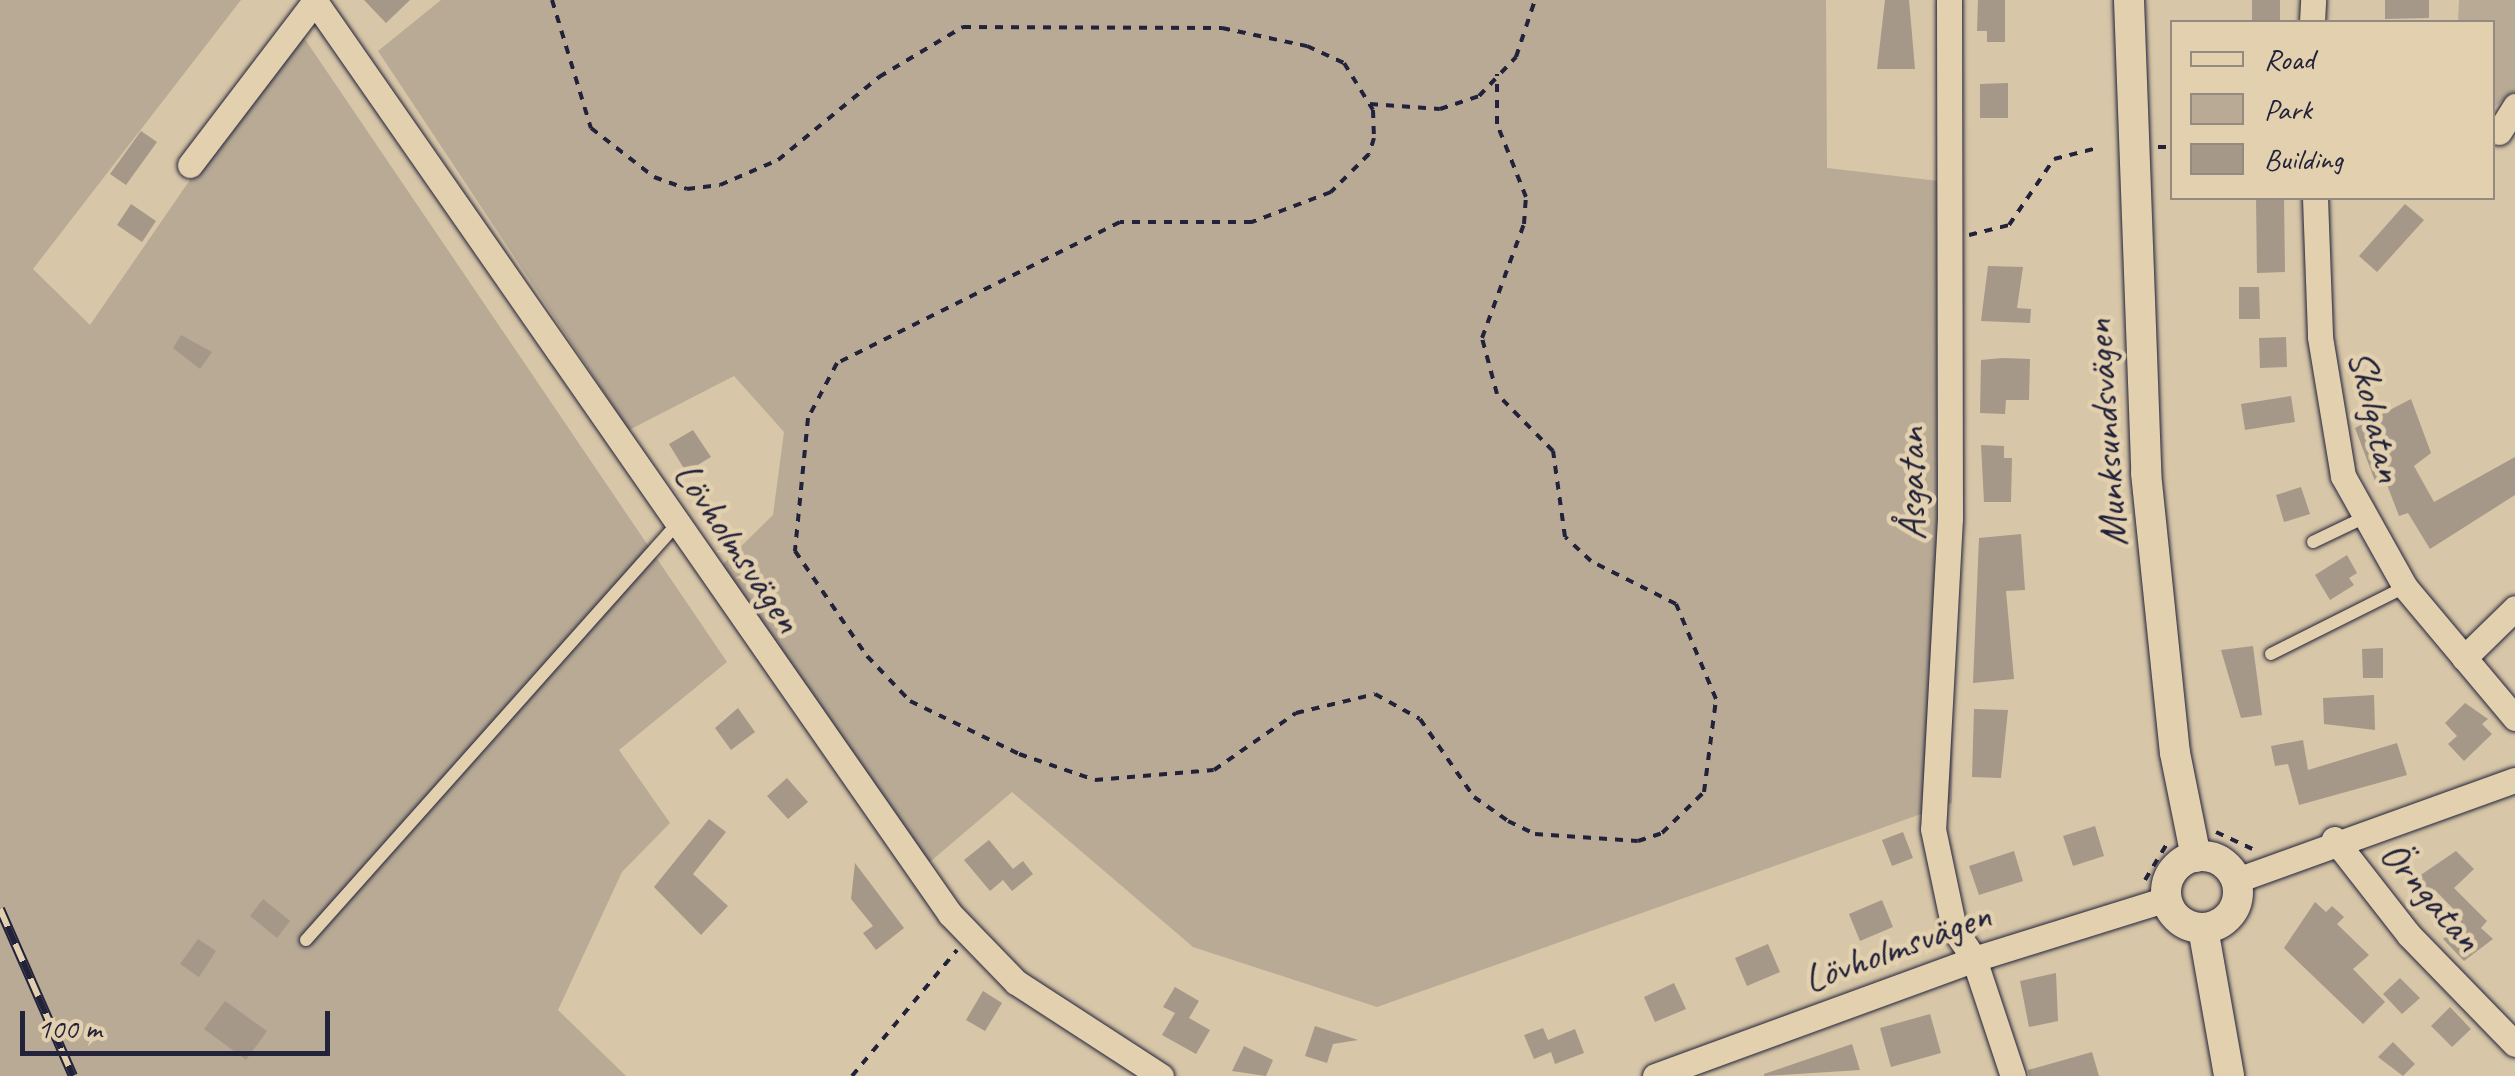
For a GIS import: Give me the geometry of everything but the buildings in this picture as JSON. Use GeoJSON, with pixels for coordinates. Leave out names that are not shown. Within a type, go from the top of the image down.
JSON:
{"type":"FeatureCollection","features":[{"type":"Feature","properties":{"kind":"street","name":"Åsgatan"},"geometry":{"type":"LineString","coordinates":[[1949,0],[1950,518],[1933,829],[1954,929],[1974,958],[2013,1076]]}},
{"type":"Feature","properties":{"kind":"street","name":"Munksundsvägen"},"geometry":{"type":"LineString","coordinates":[[2129,0],[2146,473],[2174,753],[2196,856]]}},
{"type":"Feature","properties":{"kind":"street","name":"Lövholmsvägen"},"geometry":{"type":"LineString","coordinates":[[190,164],[314,1],[377,80],[887,829],[972,936],[1082,1032],[1161,1076]]}},
{"type":"Feature","properties":{"kind":"street"},"geometry":{"type":"LineString","coordinates":[[2502,137],[2515,106]]}},
{"type":"Feature","properties":{"kind":"street","name":"Skolgatan"},"geometry":{"type":"LineString","coordinates":[[2314,200],[2331,422],[2363,518],[2405,587],[2515,718]]}},
{"type":"Feature","properties":{"kind":"street"},"geometry":{"type":"LineString","coordinates":[[2464,658],[2515,608]]}},
{"type":"Feature","properties":{"kind":"street"},"geometry":{"type":"LineString","coordinates":[[2237,880],[2334,839],[2515,780]]}},
{"type":"Feature","properties":{"kind":"street","name":"Örngatan"},"geometry":{"type":"LineString","coordinates":[[2334,839],[2409,935],[2515,1044]]}},
{"type":"Feature","properties":{"kind":"street"},"geometry":{"type":"LineString","coordinates":[[2196,856],[2220,861],[2237,880],[2230,915],[2204,928],[2180,920],[2167,898],[2174,869],[2196,856]]}},
{"type":"Feature","properties":{"kind":"street","name":"Lövholmsvägen"},"geometry":{"type":"LineString","coordinates":[[1655,1076],[1974,958],[2167,898]]}},
{"type":"Feature","properties":{"kind":"street"},"geometry":{"type":"LineString","coordinates":[[2204,928],[2228,1076]]}},
{"type":"Feature","properties":{"kind":"lane"},"geometry":{"type":"LineString","coordinates":[[2313,542],[2363,518]]}},
{"type":"Feature","properties":{"kind":"lane"},"geometry":{"type":"LineString","coordinates":[[306,940],[677,524]]}},
{"type":"Feature","properties":{"kind":"lane"},"geometry":{"type":"LineString","coordinates":[[2271,654],[2405,587]]}},
{"type":"Feature","properties":{"kind":"path"},"geometry":{"type":"LineString","coordinates":[[552,0],[591,128],[654,177],[687,189],[720,185],[778,160],[879,77],[963,27],[1222,28],[1307,46],[1344,64],[1370,104],[1369,154],[1331,192],[1252,222],[1120,222],[985,294],[854,349],[817,388],[808,418],[795,551],[866,656],[910,701],[1019,754],[1095,780],[1214,770],[1296,712],[1375,694],[1420,719],[1463,785],[1508,821],[1535,834],[1638,841],[1662,833],[1704,792],[1716,698],[1676,604],[1591,561],[1565,537],[1552,452],[1497,394],[1482,338],[1524,224],[1526,197],[1497,124],[1497,74]]}},
{"type":"Feature","properties":{"kind":"path"},"geometry":{"type":"LineString","coordinates":[[1370,104],[1465,104],[1516,56],[1535,0]]}},
{"type":"Feature","properties":{"kind":"path"},"geometry":{"type":"LineString","coordinates":[[2158,147],[2170,146]]}},
{"type":"Feature","properties":{"kind":"path"},"geometry":{"type":"LineString","coordinates":[[1950,237],[2009,225],[2048,164],[2096,148]]}},
{"type":"Feature","properties":{"kind":"path"},"geometry":{"type":"LineString","coordinates":[[852,1076],[972,936]]}},
{"type":"Feature","properties":{"kind":"green space"},"geometry":{"type":"Polygon","coordinates":[[[0,0],[241,0],[33,269],[90,325],[296,26],[727,662],[619,750],[670,823],[622,872],[558,1010],[626,1076],[0,1076],[0,0]]]}},
{"type":"Feature","properties":{"kind":"green space"},"geometry":{"type":"Polygon","coordinates":[[[441,0],[1826,0],[1827,168],[1956,183],[1952,803],[1377,1007],[1193,947],[1012,792],[911,878],[707,580],[773,515],[784,432],[734,376],[629,430],[378,51],[441,0]]]}},
{"type":"Feature","properties":{"kind":"green space"},"geometry":{"type":"Polygon","coordinates":[[[2459,0],[2515,0],[2515,91],[2495,106],[2495,20],[2458,20],[2459,0]]]}},
{"type":"Feature","properties":{"kind":"railway"},"geometry":{"type":"LineString","coordinates":[[0,909],[73,1076]]}}]}
